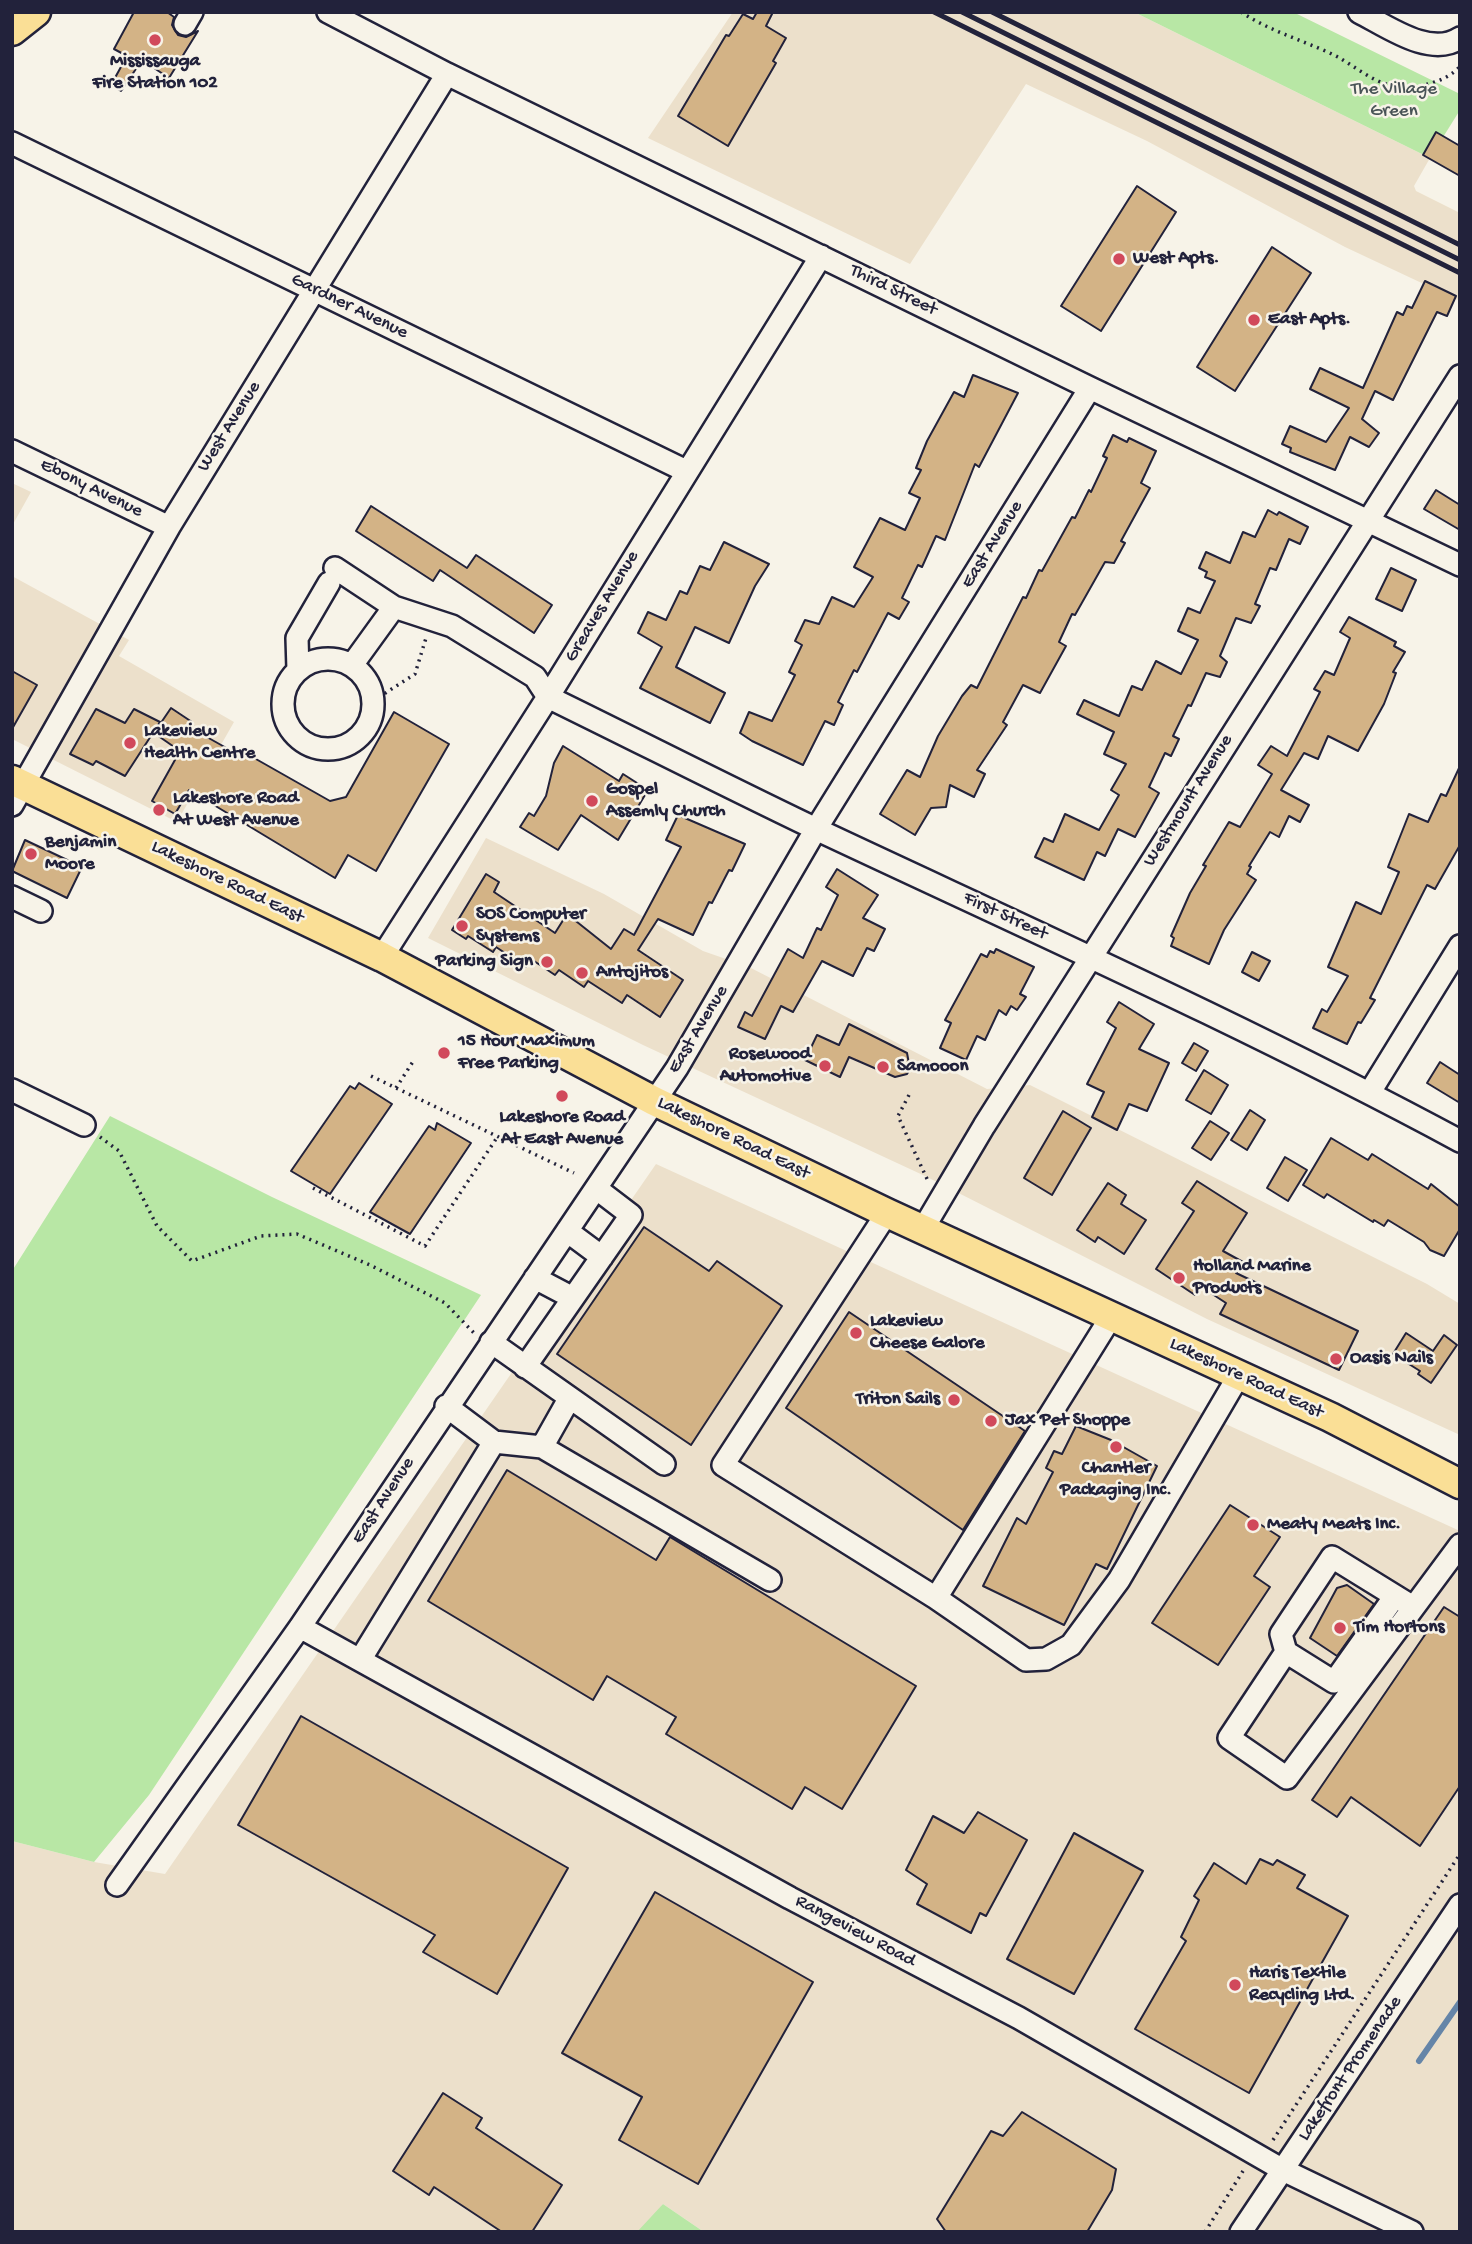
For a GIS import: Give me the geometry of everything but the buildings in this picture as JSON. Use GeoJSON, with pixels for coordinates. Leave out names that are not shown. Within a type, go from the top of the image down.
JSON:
{"type":"FeatureCollection","features":[{"type":"Feature","properties":{"kind":"main road"},"geometry":{"type":"LineString","coordinates":[[12,30],[16,12]]}},
{"type":"Feature","properties":{"kind":"main road"},"geometry":{"type":"LineString","coordinates":[[12,30],[36,12]]}},
{"type":"Feature","properties":{"kind":"main road","name":"Lakeshore Road East"},"geometry":{"type":"LineString","coordinates":[[16,790],[382,957],[654,1101],[887,1213],[1330,1418],[1460,1484]]}},
{"type":"Feature","properties":{"kind":"street","name":"Third Street"},"geometry":{"type":"LineString","coordinates":[[328,12],[447,74],[1366,523],[1460,565]]}},
{"type":"Feature","properties":{"kind":"street"},"geometry":{"type":"LineString","coordinates":[[1359,12],[1430,46],[1451,44],[1460,38]]}},
{"type":"Feature","properties":{"kind":"street","name":"West Avenue"},"geometry":{"type":"LineString","coordinates":[[16,790],[169,527],[447,74]]}},
{"type":"Feature","properties":{"kind":"street","name":"Gardner Avenue"},"geometry":{"type":"LineString","coordinates":[[12,143],[686,471]]}},
{"type":"Feature","properties":{"kind":"street","name":"Greaves Avenue"},"geometry":{"type":"LineString","coordinates":[[382,957],[548,697],[821,256]]}},
{"type":"Feature","properties":{"kind":"street","name":"Westmount Avenue"},"geometry":{"type":"LineString","coordinates":[[923,1229],[964,1157],[1460,376]]}},
{"type":"Feature","properties":{"kind":"street","name":"East Avenue"},"geometry":{"type":"LineString","coordinates":[[117,1885],[300,1627],[446,1406],[597,1189],[677,1068],[816,829],[1090,388]]}},
{"type":"Feature","properties":{"kind":"street","name":"Ebony Avenue"},"geometry":{"type":"LineString","coordinates":[[12,451],[169,527]]}},
{"type":"Feature","properties":{"kind":"street"},"geometry":{"type":"LineString","coordinates":[[298,670],[297,638],[332,576],[394,607],[452,626],[535,677],[548,697]]}},
{"type":"Feature","properties":{"kind":"street"},"geometry":{"type":"LineString","coordinates":[[352,665],[394,607]]}},
{"type":"Feature","properties":{"kind":"street"},"geometry":{"type":"LineString","coordinates":[[324,659],[352,665],[363,675],[373,701],[368,726],[360,736],[337,748],[312,746],[291,729],[283,705],[290,680],[298,670],[324,659]]}},
{"type":"Feature","properties":{"kind":"street","name":"First Street"},"geometry":{"type":"LineString","coordinates":[[548,697],[816,829],[1091,957],[1370,1092],[1460,1141]]}},
{"type":"Feature","properties":{"kind":"street"},"geometry":{"type":"LineString","coordinates":[[12,897],[41,911]]}},
{"type":"Feature","properties":{"kind":"street"},"geometry":{"type":"LineString","coordinates":[[1370,1092],[1460,946]]}},
{"type":"Feature","properties":{"kind":"street"},"geometry":{"type":"LineString","coordinates":[[12,1090],[84,1125]]}},
{"type":"Feature","properties":{"kind":"street"},"geometry":{"type":"LineString","coordinates":[[524,1367],[631,1215],[597,1189]]}},
{"type":"Feature","properties":{"kind":"street"},"geometry":{"type":"LineString","coordinates":[[887,1213],[723,1465],[936,1598],[1026,1660],[1046,1659],[1072,1645],[1119,1580],[1239,1376]]}},
{"type":"Feature","properties":{"kind":"street"},"geometry":{"type":"LineString","coordinates":[[567,1231],[602,1257]]}},
{"type":"Feature","properties":{"kind":"street"},"geometry":{"type":"LineString","coordinates":[[535,1278],[573,1298]]}},
{"type":"Feature","properties":{"kind":"street"},"geometry":{"type":"LineString","coordinates":[[936,1598],[1111,1317]]}},
{"type":"Feature","properties":{"kind":"street"},"geometry":{"type":"LineString","coordinates":[[491,1342],[664,1464]]}},
{"type":"Feature","properties":{"kind":"street"},"geometry":{"type":"LineString","coordinates":[[542,1447],[569,1399]]}},
{"type":"Feature","properties":{"kind":"street"},"geometry":{"type":"LineString","coordinates":[[446,1406],[494,1442],[542,1447],[663,1515],[770,1580]]}},
{"type":"Feature","properties":{"kind":"street"},"geometry":{"type":"LineString","coordinates":[[360,1660],[494,1442]]}},
{"type":"Feature","properties":{"kind":"street"},"geometry":{"type":"LineString","coordinates":[[1404,1602],[1332,1557],[1281,1634],[1286,1652],[1334,1682],[1404,1602],[1432,1586],[1460,1545]]}},
{"type":"Feature","properties":{"kind":"street"},"geometry":{"type":"LineString","coordinates":[[1286,1652],[1229,1738],[1287,1778],[1404,1602]]}},
{"type":"Feature","properties":{"kind":"street","name":"Rangeview Road"},"geometry":{"type":"LineString","coordinates":[[300,1627],[790,1898],[1018,2018],[1283,2170],[1412,2232]]}},
{"type":"Feature","properties":{"kind":"street","name":"Lakefront Promenade"},"geometry":{"type":"LineString","coordinates":[[1241,2232],[1460,1905]]}},
{"type":"Feature","properties":{"kind":"path"},"geometry":{"type":"LineString","coordinates":[[1241,12],[1260,25],[1313,46],[1390,86],[1425,84],[1445,78],[1460,66]]}},
{"type":"Feature","properties":{"kind":"path"},"geometry":{"type":"LineString","coordinates":[[373,701],[415,674],[432,619]]}},
{"type":"Feature","properties":{"kind":"path"},"geometry":{"type":"LineString","coordinates":[[396,1088],[414,1060]]}},
{"type":"Feature","properties":{"kind":"path"},"geometry":{"type":"LineString","coordinates":[[371,1076],[574,1172]]}},
{"type":"Feature","properties":{"kind":"path"},"geometry":{"type":"LineString","coordinates":[[909,1095],[898,1116],[928,1181]]}},
{"type":"Feature","properties":{"kind":"path"},"geometry":{"type":"LineString","coordinates":[[84,1125],[119,1151],[157,1226],[192,1261],[261,1236],[297,1234],[370,1265],[444,1303],[470,1331]]}},
{"type":"Feature","properties":{"kind":"path"},"geometry":{"type":"LineString","coordinates":[[313,1188],[425,1246],[498,1136]]}},
{"type":"Feature","properties":{"kind":"path"},"geometry":{"type":"LineString","coordinates":[[1205,2232],[1259,2143],[1274,2140],[1460,1854]]}},
{"type":"Feature","properties":{"kind":"shaded area"},"geometry":{"type":"Polygon","coordinates":[[[733,12],[1134,12],[1430,158],[1414,186],[1416,191],[1460,213],[1460,301],[1345,247],[1147,141],[1026,84],[910,264],[648,138],[733,12]]]}},
{"type":"Feature","properties":{"kind":"shaded area"},"geometry":{"type":"Polygon","coordinates":[[[12,483],[31,492],[12,526],[12,483]]]}},
{"type":"Feature","properties":{"kind":"shaded area"},"geometry":{"type":"Polygon","coordinates":[[[12,576],[129,640],[119,656],[234,722],[177,822],[12,739],[12,576]]]}},
{"type":"Feature","properties":{"kind":"shaded area"},"geometry":{"type":"Polygon","coordinates":[[[486,838],[604,894],[703,951],[749,967],[987,1089],[1030,1085],[1427,1284],[1460,1304],[1460,1435],[1207,1319],[925,1176],[643,1045],[428,938],[486,838]]]}},
{"type":"Feature","properties":{"kind":"shaded area"},"geometry":{"type":"Polygon","coordinates":[[[656,1164],[1460,1531],[1460,2232],[704,2232],[663,2204],[644,2232],[12,2232],[12,1841],[94,1862],[165,1874],[656,1164]]]}},
{"type":"Feature","properties":{"kind":"green space","name":"The Village Green"},"geometry":{"type":"Polygon","coordinates":[[[1134,12],[1293,12],[1460,94],[1460,110],[1430,158],[1134,12]]]}},
{"type":"Feature","properties":{"kind":"green space"},"geometry":{"type":"Polygon","coordinates":[[[110,1116],[272,1197],[481,1295],[149,1795],[94,1862],[12,1841],[12,1271],[110,1116]]]}},
{"type":"Feature","properties":{"kind":"green space"},"geometry":{"type":"Polygon","coordinates":[[[663,2204],[704,2232],[637,2232],[663,2204]]]}},
{"type":"Feature","properties":{"kind":"waterway"},"geometry":{"type":"LineString","coordinates":[[1419,2061],[1460,2002]]}},
{"type":"Feature","properties":{"kind":"railway"},"geometry":{"type":"LineString","coordinates":[[934,12],[1460,273]]}},
{"type":"Feature","properties":{"kind":"railway"},"geometry":{"type":"LineString","coordinates":[[962,12],[1460,260]]}},
{"type":"Feature","properties":{"kind":"railway"},"geometry":{"type":"LineString","coordinates":[[992,12],[1460,245]]}},
{"type":"Feature","properties":{"kind":"place","name":"Mississauga Fire Station 102"},"geometry":{"type":"Point","coordinates":[155,40]}},
{"type":"Feature","properties":{"kind":"place","name":"West Apts."},"geometry":{"type":"Point","coordinates":[1119,259]}},
{"type":"Feature","properties":{"kind":"place","name":"East Apts."},"geometry":{"type":"Point","coordinates":[1254,320]}},
{"type":"Feature","properties":{"kind":"place","name":"Lakeview Health Centre"},"geometry":{"type":"Point","coordinates":[130,743]}},
{"type":"Feature","properties":{"kind":"place","name":"Gospel Assemly Church"},"geometry":{"type":"Point","coordinates":[592,801]}},
{"type":"Feature","properties":{"kind":"place","name":"Lakeshore Road At West Avenue"},"geometry":{"type":"Point","coordinates":[159,810]}},
{"type":"Feature","properties":{"kind":"place","name":"Benjamin Moore"},"geometry":{"type":"Point","coordinates":[31,854]}},
{"type":"Feature","properties":{"kind":"place","name":"SOS Computer Systems"},"geometry":{"type":"Point","coordinates":[462,926]}},
{"type":"Feature","properties":{"kind":"place","name":"Parking Sign"},"geometry":{"type":"Point","coordinates":[547,962]}},
{"type":"Feature","properties":{"kind":"place","name":"Antojitos"},"geometry":{"type":"Point","coordinates":[582,973]}},
{"type":"Feature","properties":{"kind":"place","name":"15 Hour Maximum Free Parking"},"geometry":{"type":"Point","coordinates":[444,1053]}},
{"type":"Feature","properties":{"kind":"place","name":"Rosewood Automotive"},"geometry":{"type":"Point","coordinates":[825,1066]}},
{"type":"Feature","properties":{"kind":"place","name":"Samooon"},"geometry":{"type":"Point","coordinates":[883,1067]}},
{"type":"Feature","properties":{"kind":"place","name":"Lakeshore Road At East Avenue"},"geometry":{"type":"Point","coordinates":[562,1096]}},
{"type":"Feature","properties":{"kind":"place","name":"Holland Marine Products"},"geometry":{"type":"Point","coordinates":[1179,1278]}},
{"type":"Feature","properties":{"kind":"place","name":"Lakeview Cheese Galore"},"geometry":{"type":"Point","coordinates":[856,1333]}},
{"type":"Feature","properties":{"kind":"place","name":"Oasis Nails"},"geometry":{"type":"Point","coordinates":[1336,1359]}},
{"type":"Feature","properties":{"kind":"place","name":"Triton Sails"},"geometry":{"type":"Point","coordinates":[954,1400]}},
{"type":"Feature","properties":{"kind":"place","name":"Jax Pet Shoppe"},"geometry":{"type":"Point","coordinates":[991,1421]}},
{"type":"Feature","properties":{"kind":"place","name":"Chantler Packaging Inc."},"geometry":{"type":"Point","coordinates":[1116,1447]}},
{"type":"Feature","properties":{"kind":"place","name":"Meaty Meats Inc."},"geometry":{"type":"Point","coordinates":[1253,1525]}},
{"type":"Feature","properties":{"kind":"place","name":"Tim Hortons"},"geometry":{"type":"Point","coordinates":[1340,1628]}},
{"type":"Feature","properties":{"kind":"place","name":"Haris Textile Recycling Ltd."},"geometry":{"type":"Point","coordinates":[1235,1985]}}]}
